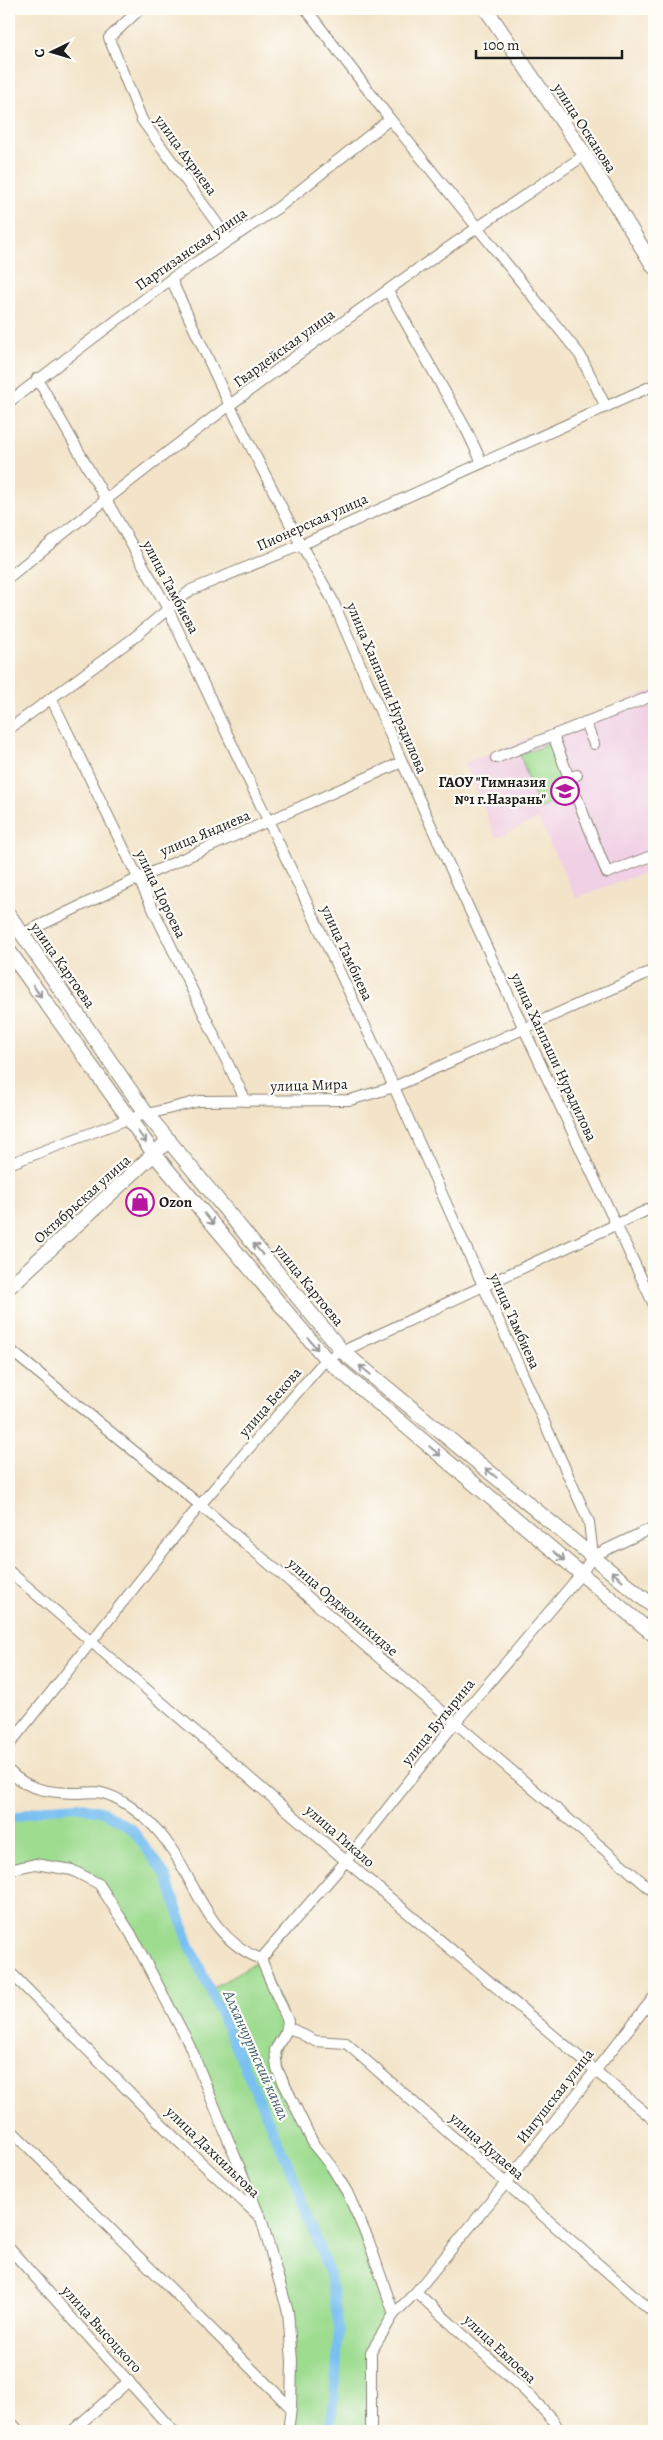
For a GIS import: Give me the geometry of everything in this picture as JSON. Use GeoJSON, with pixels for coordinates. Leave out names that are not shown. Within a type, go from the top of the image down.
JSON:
{"type":"FeatureCollection","features":[{"type":"Feature","properties":{"kind":"main road","name":"улица Осканова"},"geometry":{"type":"LineString","coordinates":[[486,9],[585,155],[654,267]]}},
{"type":"Feature","properties":{"kind":"main road","name":"улица Картоева"},"geometry":{"type":"LineString","coordinates":[[9,915],[146,1113],[342,1351],[654,1607]]}},
{"type":"Feature","properties":{"kind":"main road"},"geometry":{"type":"LineString","coordinates":[[9,951],[155,1155],[326,1359],[654,1635]]}},
{"type":"Feature","properties":{"kind":"main road","name":"Октябрьская улица"},"geometry":{"type":"LineString","coordinates":[[9,1287],[155,1155],[169,1140]]}},
{"type":"Feature","properties":{"kind":"street","name":"улица Ахриева"},"geometry":{"type":"LineString","coordinates":[[140,9],[109,38],[142,120],[229,240]]}},
{"type":"Feature","properties":{"kind":"street"},"geometry":{"type":"LineString","coordinates":[[306,9],[390,119],[580,355],[606,407]]}},
{"type":"Feature","properties":{"kind":"street","name":"Партизанская улица"},"geometry":{"type":"LineString","coordinates":[[9,402],[37,378],[171,279],[279,207],[390,119]]}},
{"type":"Feature","properties":{"kind":"street","name":"Гвардейская улица"},"geometry":{"type":"LineString","coordinates":[[9,577],[106,498],[230,406],[477,227],[585,155]]}},
{"type":"Feature","properties":{"kind":"street","name":"улица Ханпаши Нурадилова"},"geometry":{"type":"LineString","coordinates":[[171,279],[230,406],[301,545],[332,599],[402,762],[524,1029],[618,1224],[654,1305]]}},
{"type":"Feature","properties":{"kind":"street"},"geometry":{"type":"LineString","coordinates":[[388,291],[467,431],[482,463]]}},
{"type":"Feature","properties":{"kind":"street","name":"улица Тамбиева"},"geometry":{"type":"LineString","coordinates":[[37,378],[167,607],[269,822],[394,1087],[589,1522],[593,1556]]}},
{"type":"Feature","properties":{"kind":"street","name":"Пионерская улица"},"geometry":{"type":"LineString","coordinates":[[9,729],[131,640],[167,607],[191,590],[301,545],[654,385]]}},
{"type":"Feature","properties":{"kind":"street"},"geometry":{"type":"LineString","coordinates":[[496,758],[654,694]]}},
{"type":"Feature","properties":{"kind":"street","name":"улица Цороева"},"geometry":{"type":"LineString","coordinates":[[51,698],[246,1101]]}},
{"type":"Feature","properties":{"kind":"street"},"geometry":{"type":"LineString","coordinates":[[585,722],[594,744]]}},
{"type":"Feature","properties":{"kind":"street"},"geometry":{"type":"LineString","coordinates":[[553,735],[573,776],[607,873],[654,855]]}},
{"type":"Feature","properties":{"kind":"street","name":"улица Яндиева"},"geometry":{"type":"LineString","coordinates":[[22,934],[137,879],[402,762]]}},
{"type":"Feature","properties":{"kind":"street","name":"улица Мира"},"geometry":{"type":"LineString","coordinates":[[9,1164],[146,1113],[199,1101],[350,1100],[394,1087],[654,970]]}},
{"type":"Feature","properties":{"kind":"street","name":"улица Бекова"},"geometry":{"type":"LineString","coordinates":[[9,1745],[200,1505],[326,1359],[654,1207]]}},
{"type":"Feature","properties":{"kind":"street","name":"улица Орджоникидзе"},"geometry":{"type":"LineString","coordinates":[[9,1349],[200,1505],[654,1892]]}},
{"type":"Feature","properties":{"kind":"street"},"geometry":{"type":"LineString","coordinates":[[593,1556],[654,1526]]}},
{"type":"Feature","properties":{"kind":"street","name":"улица Бутырина"},"geometry":{"type":"LineString","coordinates":[[261,1959],[346,1861],[455,1723],[581,1574],[593,1556]]}},
{"type":"Feature","properties":{"kind":"street","name":"улица Гикало"},"geometry":{"type":"LineString","coordinates":[[9,1571],[346,1861],[654,2120]]}},
{"type":"Feature","properties":{"kind":"street"},"geometry":{"type":"LineString","coordinates":[[9,1771],[32,1788],[51,1792],[101,1792],[121,1800],[149,1821],[173,1851],[201,1902],[222,1933],[245,1953],[261,1959],[288,2021],[288,2027],[275,2050],[277,2069],[314,2145],[331,2166],[347,2192],[368,2239],[394,2314]]}},
{"type":"Feature","properties":{"kind":"street"},"geometry":{"type":"LineString","coordinates":[[9,1870],[35,1864],[72,1870],[99,1884],[131,1934],[189,2044],[261,2218]]}},
{"type":"Feature","properties":{"kind":"street","name":"улица Дахкильгова"},"geometry":{"type":"LineString","coordinates":[[9,1971],[176,2138],[261,2218],[288,2312],[292,2361],[292,2408],[288,2431]]}},
{"type":"Feature","properties":{"kind":"street","name":"Ингушская улица"},"geometry":{"type":"LineString","coordinates":[[370,2431],[371,2352],[394,2314],[416,2292],[506,2183],[654,1997]]}},
{"type":"Feature","properties":{"kind":"street","name":"улица Дудаева"},"geometry":{"type":"LineString","coordinates":[[288,2027],[315,2042],[346,2043],[654,2313]]}},
{"type":"Feature","properties":{"kind":"street"},"geometry":{"type":"LineString","coordinates":[[9,2128],[292,2408]]}},
{"type":"Feature","properties":{"kind":"street","name":"улица Высоцкого"},"geometry":{"type":"LineString","coordinates":[[9,2248],[173,2431]]}},
{"type":"Feature","properties":{"kind":"street","name":"улица Евлоева"},"geometry":{"type":"LineString","coordinates":[[416,2292],[526,2392],[553,2420],[560,2431]]}},
{"type":"Feature","properties":{"kind":"street"},"geometry":{"type":"LineString","coordinates":[[72,2431],[129,2381]]}},
{"type":"Feature","properties":{"kind":"street"},"geometry":{"type":"LineString","coordinates":[[9,2420],[19,2431]]}},
{"type":"Feature","properties":{"kind":"shaded area","name":"ГАОУ \"Гимназия №1 г.Назрань\""},"geometry":{"type":"Polygon","coordinates":[[[654,690],[654,869],[576,898],[538,819],[496,838],[465,763],[654,690]]]}},
{"type":"Feature","properties":{"kind":"green space"},"geometry":{"type":"Polygon","coordinates":[[[550,744],[568,799],[538,809],[520,754],[550,744]]]}},
{"type":"Feature","properties":{"kind":"green space"},"geometry":{"type":"Polygon","coordinates":[[[77,1806],[104,1812],[132,1829],[166,1876],[190,1946],[210,1990],[261,1959],[288,2021],[275,2058],[314,2145],[347,2192],[394,2314],[371,2352],[371,2431],[288,2431],[288,2312],[261,2218],[189,2044],[99,1884],[76,1873],[56,1867],[34,1866],[9,1870],[9,1819],[49,1808],[77,1806]]]}},
{"type":"Feature","properties":{"kind":"waterway","name":"Алханчуртский канал"},"geometry":{"type":"LineString","coordinates":[[9,1819],[49,1808],[77,1806],[104,1812],[132,1829],[166,1876],[190,1946],[292,2173],[330,2276],[339,2328],[334,2402],[329,2431]]}},
{"type":"Feature","properties":{"kind":"place","name":"ГАОУ \"Гимназия №1 г.Назрань\""},"geometry":{"type":"Point","coordinates":[565,791]}},
{"type":"Feature","properties":{"kind":"place","name":"Ozon"},"geometry":{"type":"Point","coordinates":[140,1202]}}]}
